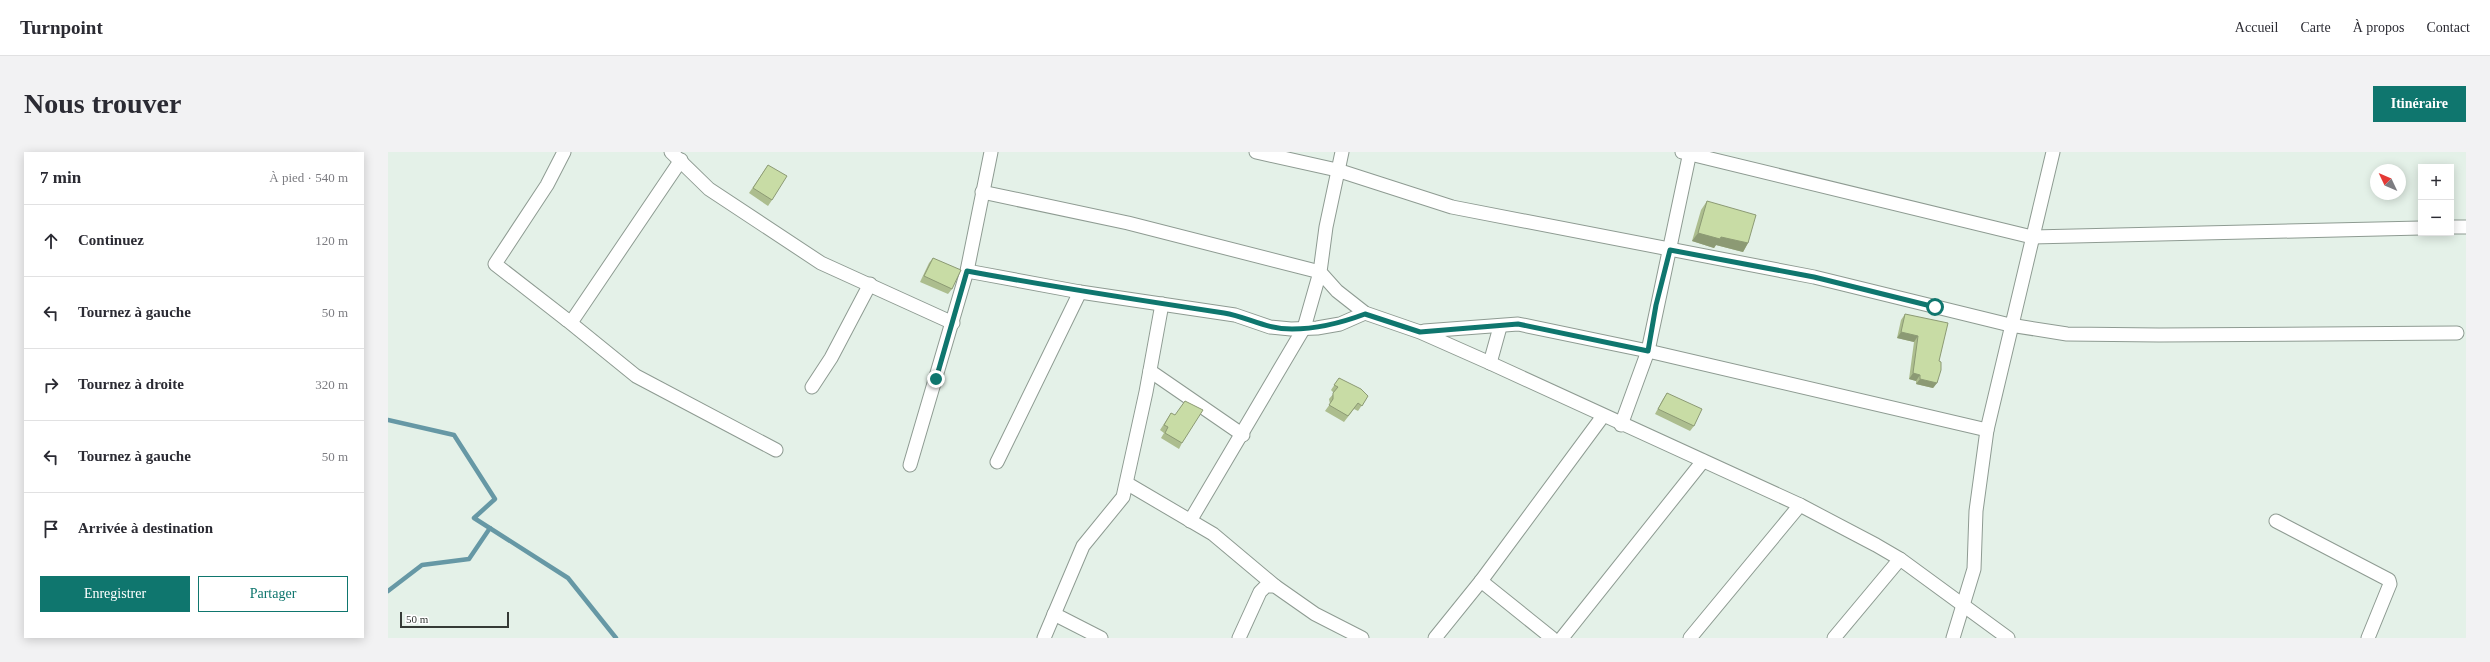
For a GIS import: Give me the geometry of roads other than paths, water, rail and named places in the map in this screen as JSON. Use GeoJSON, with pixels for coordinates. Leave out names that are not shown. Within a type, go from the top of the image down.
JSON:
{"type":"FeatureCollection","features":[{"type":"Feature","properties":{"kind":"street"},"geometry":{"type":"LineString","coordinates":[[564,152],[547,185],[495,264],[636,376],[776,450]]}},
{"type":"Feature","properties":{"kind":"street"},"geometry":{"type":"LineString","coordinates":[[671,152],[681,160],[709,189],[821,263],[953,323]]}},
{"type":"Feature","properties":{"kind":"street"},"geometry":{"type":"LineString","coordinates":[[910,465],[953,323],[967,271],[991,152]]}},
{"type":"Feature","properties":{"kind":"street"},"geometry":{"type":"LineString","coordinates":[[1256,152],[1337,170],[1452,207],[1814,277],[2010,325],[2067,334],[2159,335],[2457,333]]}},
{"type":"Feature","properties":{"kind":"street"},"geometry":{"type":"LineString","coordinates":[[1190,521],[1243,435],[1304,328],[1320,272],[1337,170],[1342,152]]}},
{"type":"Feature","properties":{"kind":"street"},"geometry":{"type":"LineString","coordinates":[[1954,638],[1974,569],[1976,511],[1987,430],[2010,325],[2053,152]]}},
{"type":"Feature","properties":{"kind":"street"},"geometry":{"type":"LineString","coordinates":[[1621,425],[1648,351],[1656,305],[1670,250],[1687,153],[2032,236],[2418,228]]}},
{"type":"Feature","properties":{"kind":"street"},"geometry":{"type":"LineString","coordinates":[[567,320],[572,321],[576,318],[681,160]]}},
{"type":"Feature","properties":{"kind":"street"},"geometry":{"type":"LineString","coordinates":[[982,192],[1128,223],[1320,272],[1337,291],[1365,314],[1420,332],[1490,363],[1621,425],[1800,505],[1900,558],[2008,638]]}},
{"type":"Feature","properties":{"kind":"street"},"geometry":{"type":"LineString","coordinates":[[2454,227],[2466,227]]}},
{"type":"Feature","properties":{"kind":"street"},"geometry":{"type":"LineString","coordinates":[[967,271],[1080,292],[1235,315],[1270,327],[1304,328],[1340,324],[1365,314]]}},
{"type":"Feature","properties":{"kind":"street"},"geometry":{"type":"LineString","coordinates":[[812,387],[831,358],[870,284]]}},
{"type":"Feature","properties":{"kind":"street"},"geometry":{"type":"LineString","coordinates":[[997,462],[1080,292]]}},
{"type":"Feature","properties":{"kind":"street"},"geometry":{"type":"LineString","coordinates":[[1044,638],[1083,546],[1123,497],[1128,484],[1129,466],[1150,371],[1162,304]]}},
{"type":"Feature","properties":{"kind":"street"},"geometry":{"type":"LineString","coordinates":[[1420,332],[1500,327],[1518,324],[1648,351],[1987,430]]}},
{"type":"Feature","properties":{"kind":"street"},"geometry":{"type":"LineString","coordinates":[[1490,363],[1500,327]]}},
{"type":"Feature","properties":{"kind":"street"},"geometry":{"type":"LineString","coordinates":[[1150,371],[1243,435]]}},
{"type":"Feature","properties":{"kind":"street"},"geometry":{"type":"LineString","coordinates":[[1435,638],[1481,581],[1602,416]]}},
{"type":"Feature","properties":{"kind":"street"},"geometry":{"type":"LineString","coordinates":[[1562,638],[1703,461]]}},
{"type":"Feature","properties":{"kind":"street"},"geometry":{"type":"LineString","coordinates":[[1128,484],[1213,534],[1275,586],[1314,614],[1362,638]]}},
{"type":"Feature","properties":{"kind":"street"},"geometry":{"type":"LineString","coordinates":[[1690,638],[1800,505]]}},
{"type":"Feature","properties":{"kind":"street"},"geometry":{"type":"LineString","coordinates":[[2276,520],[2389,580],[2390,584],[2368,638]]}},
{"type":"Feature","properties":{"kind":"street"},"geometry":{"type":"LineString","coordinates":[[1834,638],[1900,558]]}},
{"type":"Feature","properties":{"kind":"street"},"geometry":{"type":"LineString","coordinates":[[1481,581],[1552,638]]}},
{"type":"Feature","properties":{"kind":"street"},"geometry":{"type":"LineString","coordinates":[[1239,638],[1260,592],[1266,586],[1275,586]]}},
{"type":"Feature","properties":{"kind":"street"},"geometry":{"type":"LineString","coordinates":[[1054,614],[1101,638]]}},
{"type":"Feature","properties":{"kind":"waterway"},"geometry":{"type":"LineString","coordinates":[[388,420],[454,435],[495,499],[474,518],[568,578],[616,638]]}},
{"type":"Feature","properties":{"kind":"waterway"},"geometry":{"type":"LineString","coordinates":[[388,591],[422,565],[469,559],[490,528]]}}]}
